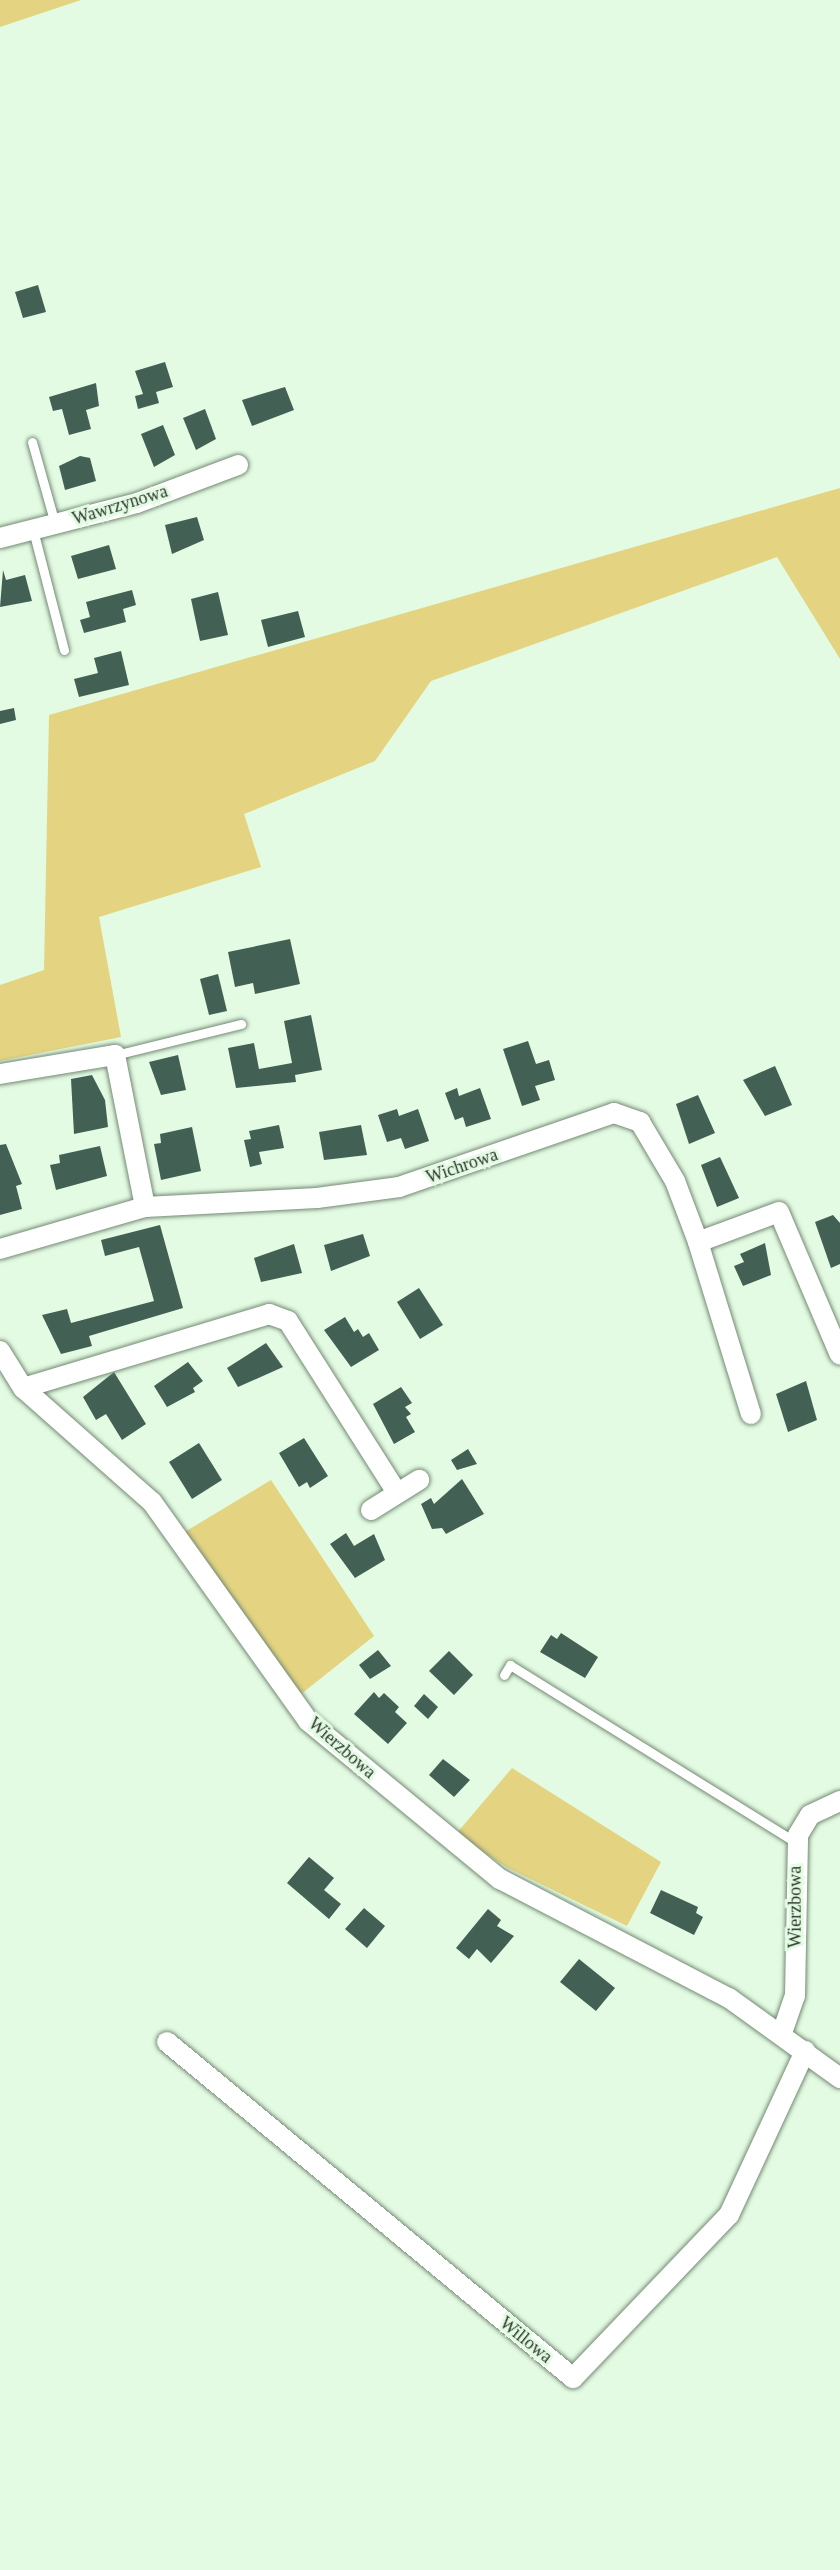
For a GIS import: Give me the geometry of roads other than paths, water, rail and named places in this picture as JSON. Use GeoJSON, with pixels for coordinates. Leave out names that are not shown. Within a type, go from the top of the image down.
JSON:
{"type":"FeatureCollection","features":[{"type":"Feature","properties":{"kind":"street","name":"Wawrzynowa"},"geometry":{"type":"LineString","coordinates":[[0,538],[136,503],[238,465]]}},
{"type":"Feature","properties":{"kind":"street"},"geometry":{"type":"LineString","coordinates":[[0,1074],[115,1055],[145,1207]]}},
{"type":"Feature","properties":{"kind":"street","name":"Wichrowa"},"geometry":{"type":"LineString","coordinates":[[0,1249],[145,1207],[317,1198],[399,1187],[614,1113],[640,1122],[675,1181],[698,1242],[751,1414]]}},
{"type":"Feature","properties":{"kind":"street"},"geometry":{"type":"LineString","coordinates":[[698,1242],[779,1212],[840,1354]]}},
{"type":"Feature","properties":{"kind":"street"},"geometry":{"type":"LineString","coordinates":[[23,1388],[269,1314],[288,1321],[397,1493]]}},
{"type":"Feature","properties":{"kind":"street","name":"Wierzbowa"},"geometry":{"type":"LineString","coordinates":[[0,1351],[23,1388],[152,1502],[308,1721],[500,1879],[729,1998],[840,2078]]}},
{"type":"Feature","properties":{"kind":"street"},"geometry":{"type":"LineString","coordinates":[[371,1510],[418,1479]]}},
{"type":"Feature","properties":{"kind":"street","name":"Wierzbowa"},"geometry":{"type":"LineString","coordinates":[[782,2034],[795,1996],[796,1842],[810,1815],[840,1801]]}},
{"type":"Feature","properties":{"kind":"street","name":"Willowa"},"geometry":{"type":"LineString","coordinates":[[167,2042],[573,2378],[729,2215],[805,2051]]}},
{"type":"Feature","properties":{"kind":"lane"},"geometry":{"type":"LineString","coordinates":[[32,442],[55,524]]}},
{"type":"Feature","properties":{"kind":"lane"},"geometry":{"type":"LineString","coordinates":[[33,530],[64,650]]}},
{"type":"Feature","properties":{"kind":"lane"},"geometry":{"type":"LineString","coordinates":[[115,1055],[241,1024]]}},
{"type":"Feature","properties":{"kind":"lane"},"geometry":{"type":"LineString","coordinates":[[504,1675],[510,1665],[796,1842]]}}]}
